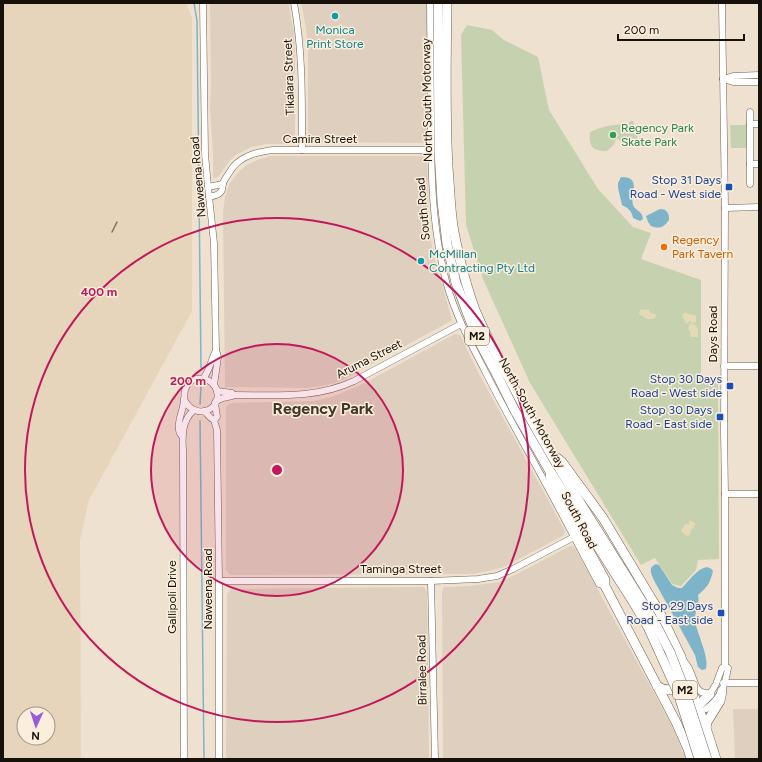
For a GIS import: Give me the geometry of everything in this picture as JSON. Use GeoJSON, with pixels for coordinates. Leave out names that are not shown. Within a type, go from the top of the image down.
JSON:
{"type":"FeatureCollection","features":[{"type":"Feature","properties":{"kind":"highway","name":"North South Motorway"},"geometry":{"type":"LineString","coordinates":[[438,3],[439,150],[442,202],[447,244],[456,284],[479,341],[515,411],[548,468],[628,593],[670,652],[684,688],[707,759]]}},
{"type":"Feature","properties":{"kind":"highway","name":"North South Motorway"},"geometry":{"type":"LineString","coordinates":[[447,3],[445,76],[450,200],[455,238],[475,310],[489,341],[551,454],[639,595],[678,693],[692,756]]}},
{"type":"Feature","properties":{"kind":"highway"},"geometry":{"type":"LineString","coordinates":[[551,454],[562,462],[603,518],[656,606],[681,657],[685,672],[702,709],[706,728],[715,755]]}},
{"type":"Feature","properties":{"kind":"highway"},"geometry":{"type":"LineString","coordinates":[[548,468],[553,488],[605,580],[605,586]]}},
{"type":"Feature","properties":{"kind":"highway","name":"South Road"},"geometry":{"type":"LineString","coordinates":[[605,586],[676,722],[692,756]]}},
{"type":"Feature","properties":{"kind":"highway"},"geometry":{"type":"LineString","coordinates":[[657,686],[666,690],[677,688],[684,679],[685,672]]}},
{"type":"Feature","properties":{"kind":"highway"},"geometry":{"type":"LineString","coordinates":[[657,686],[666,703],[682,714],[690,714],[702,709],[710,694]]}},
{"type":"Feature","properties":{"kind":"highway"},"geometry":{"type":"LineString","coordinates":[[706,728],[709,718],[720,701],[724,687]]}},
{"type":"Feature","properties":{"kind":"highway"},"geometry":{"type":"LineString","coordinates":[[690,714],[685,722],[684,730],[692,756]]}},
{"type":"Feature","properties":{"kind":"highway"},"geometry":{"type":"LineString","coordinates":[[692,756],[692,751],[694,748],[702,744],[709,746],[715,755]]}},
{"type":"Feature","properties":{"kind":"street","name":"Naweena Road"},"geometry":{"type":"LineString","coordinates":[[203,3],[205,154],[214,243],[216,350],[218,357],[216,388]]}},
{"type":"Feature","properties":{"kind":"street","name":"Tikalara Street"},"geometry":{"type":"LineString","coordinates":[[294,3],[301,66],[302,150]]}},
{"type":"Feature","properties":{"kind":"street","name":"South Road"},"geometry":{"type":"LineString","coordinates":[[430,3],[431,150],[433,198],[435,226],[448,285],[461,324],[510,420],[536,465],[599,584],[605,586]]}},
{"type":"Feature","properties":{"kind":"street","name":"Days Road"},"geometry":{"type":"LineString","coordinates":[[722,3],[725,208],[725,666],[728,668],[724,687]]}},
{"type":"Feature","properties":{"kind":"street"},"geometry":{"type":"LineString","coordinates":[[723,79],[733,76],[759,75]]}},
{"type":"Feature","properties":{"kind":"street"},"geometry":{"type":"LineString","coordinates":[[745,76],[745,82]]}},
{"type":"Feature","properties":{"kind":"street"},"geometry":{"type":"LineString","coordinates":[[723,79],[733,82],[759,82]]}},
{"type":"Feature","properties":{"kind":"street"},"geometry":{"type":"LineString","coordinates":[[750,112],[750,184]]}},
{"type":"Feature","properties":{"kind":"street"},"geometry":{"type":"LineString","coordinates":[[750,124],[759,124]]}},
{"type":"Feature","properties":{"kind":"street","name":"Camira Street"},"geometry":{"type":"LineString","coordinates":[[209,197],[221,192],[223,184],[234,167],[248,156],[260,152],[273,150],[431,150]]}},
{"type":"Feature","properties":{"kind":"street"},"geometry":{"type":"LineString","coordinates":[[750,164],[759,164]]}},
{"type":"Feature","properties":{"kind":"street"},"geometry":{"type":"LineString","coordinates":[[208,188],[223,184]]}},
{"type":"Feature","properties":{"kind":"street"},"geometry":{"type":"LineString","coordinates":[[725,208],[759,208]]}},
{"type":"Feature","properties":{"kind":"street","name":"Aruma Street"},"geometry":{"type":"LineString","coordinates":[[216,402],[234,395],[294,395],[313,394],[330,390],[354,381],[461,324]]}},
{"type":"Feature","properties":{"kind":"street","name":"Naweena Road"},"geometry":{"type":"LineString","coordinates":[[203,379],[209,371],[216,350]]}},
{"type":"Feature","properties":{"kind":"street"},"geometry":{"type":"LineString","coordinates":[[724,366],[759,366]]}},
{"type":"Feature","properties":{"kind":"street"},"geometry":{"type":"LineString","coordinates":[[203,379],[211,381],[216,388],[218,396],[216,402],[209,410],[200,412],[190,408],[186,404],[184,394],[187,385],[191,381],[203,379]]}},
{"type":"Feature","properties":{"kind":"street","name":"Aruma Street"},"geometry":{"type":"LineString","coordinates":[[216,388],[234,395]]}},
{"type":"Feature","properties":{"kind":"street","name":"Gallipoli Drive"},"geometry":{"type":"LineString","coordinates":[[182,435],[178,431],[184,399]]}},
{"type":"Feature","properties":{"kind":"street","name":"Naweena Road"},"geometry":{"type":"LineString","coordinates":[[216,402],[216,417],[214,420],[217,430],[219,759]]}},
{"type":"Feature","properties":{"kind":"street","name":"Gallipoli Drive"},"geometry":{"type":"LineString","coordinates":[[184,759],[182,435],[186,419],[194,410]]}},
{"type":"Feature","properties":{"kind":"street"},"geometry":{"type":"LineString","coordinates":[[204,411],[210,419],[214,420]]}},
{"type":"Feature","properties":{"kind":"street"},"geometry":{"type":"LineString","coordinates":[[725,494],[759,494]]}},
{"type":"Feature","properties":{"kind":"street","name":"Taminga Street"},"geometry":{"type":"LineString","coordinates":[[219,581],[431,581],[478,579],[497,576],[513,569],[574,537]]}},
{"type":"Feature","properties":{"kind":"street","name":"Birralee Road"},"geometry":{"type":"LineString","coordinates":[[431,581],[436,759]]}},
{"type":"Feature","properties":{"kind":"street"},"geometry":{"type":"LineString","coordinates":[[681,657],[689,668],[697,688],[701,692],[710,694]]}},
{"type":"Feature","properties":{"kind":"street","name":"Days Road"},"geometry":{"type":"LineString","coordinates":[[710,694],[716,684],[722,668],[725,666]]}},
{"type":"Feature","properties":{"kind":"street"},"geometry":{"type":"LineString","coordinates":[[716,684],[724,687],[759,683]]}},
{"type":"Feature","properties":{"kind":"street"},"geometry":{"type":"LineString","coordinates":[[702,709],[714,703],[724,687]]}},
{"type":"Feature","properties":{"kind":"shaded area"},"geometry":{"type":"Polygon","coordinates":[[[3,3],[186,3],[192,18],[192,311],[89,500],[80,540],[81,759],[3,759],[3,3]]]}},
{"type":"Feature","properties":{"kind":"shaded area"},"geometry":{"type":"Polygon","coordinates":[[[210,3],[288,3],[294,32],[295,61],[294,140],[289,144],[266,144],[251,147],[234,156],[218,177],[215,178],[213,177],[210,107],[210,3]]]}},
{"type":"Feature","properties":{"kind":"shaded area"},"geometry":{"type":"Polygon","coordinates":[[[301,3],[427,3],[428,138],[423,143],[312,142],[308,138],[308,51],[306,28],[301,3]]]}},
{"type":"Feature","properties":{"kind":"shaded area"},"geometry":{"type":"Polygon","coordinates":[[[270,156],[423,156],[427,159],[429,227],[433,253],[452,320],[335,383],[307,388],[225,387],[223,212],[225,197],[230,183],[245,166],[270,156]]]}},
{"type":"Feature","properties":{"kind":"shaded area"},"geometry":{"type":"Polygon","coordinates":[[[455,334],[460,335],[478,372],[565,531],[564,535],[504,567],[472,574],[230,575],[226,570],[226,407],[230,403],[313,401],[331,397],[359,386],[455,334]]]}},
{"type":"Feature","properties":{"kind":"shaded area"},"geometry":{"type":"Polygon","coordinates":[[[570,546],[575,548],[671,724],[686,759],[443,759],[442,592],[444,587],[470,586],[499,582],[570,546]]]}},
{"type":"Feature","properties":{"kind":"shaded area"},"geometry":{"type":"Polygon","coordinates":[[[424,587],[427,592],[429,759],[226,759],[227,594],[231,589],[424,587]]]}},
{"type":"Feature","properties":{"kind":"shaded area"},"geometry":{"type":"Polygon","coordinates":[[[733,709],[759,709],[759,759],[735,759],[733,709]]]}},
{"type":"Feature","properties":{"kind":"green space"},"geometry":{"type":"Polygon","coordinates":[[[467,25],[492,30],[504,40],[538,57],[549,110],[598,189],[633,227],[651,233],[641,259],[701,280],[701,380],[718,379],[719,559],[698,560],[696,570],[681,586],[672,584],[655,558],[641,565],[530,383],[483,279],[466,225],[461,35],[467,25]]]}},
{"type":"Feature","properties":{"kind":"green space","name":"Regency Park Skate Park"},"geometry":{"type":"Polygon","coordinates":[[[630,121],[633,121],[638,140],[632,142],[628,140],[621,142],[617,138],[613,146],[608,151],[595,149],[591,145],[590,132],[599,128],[619,124],[629,124],[630,121]]]}},
{"type":"Feature","properties":{"kind":"green space"},"geometry":{"type":"Polygon","coordinates":[[[730,125],[747,125],[747,148],[731,148],[730,125]]]}},
{"type":"Feature","properties":{"kind":"sand"},"geometry":{"type":"Polygon","coordinates":[[[641,309],[648,309],[651,313],[656,315],[655,318],[647,319],[640,315],[639,313],[641,309]]]}},
{"type":"Feature","properties":{"kind":"sand"},"geometry":{"type":"Polygon","coordinates":[[[685,313],[696,316],[696,322],[694,323],[689,321],[686,324],[682,315],[685,313]]]}},
{"type":"Feature","properties":{"kind":"sand"},"geometry":{"type":"Polygon","coordinates":[[[691,323],[698,328],[698,337],[691,337],[688,329],[691,323]]]}},
{"type":"Feature","properties":{"kind":"sand"},"geometry":{"type":"Polygon","coordinates":[[[689,521],[695,523],[690,535],[687,536],[681,530],[684,525],[689,524],[689,521]]]}},
{"type":"Feature","properties":{"kind":"water"},"geometry":{"type":"Polygon","coordinates":[[[621,177],[632,180],[634,184],[633,203],[634,207],[642,214],[643,219],[640,221],[633,218],[632,213],[622,205],[618,188],[618,183],[621,177]]]}},
{"type":"Feature","properties":{"kind":"water"},"geometry":{"type":"Polygon","coordinates":[[[660,209],[667,212],[669,215],[669,220],[661,227],[651,226],[646,216],[660,209]]]}},
{"type":"Feature","properties":{"kind":"water"},"geometry":{"type":"Polygon","coordinates":[[[656,564],[659,565],[672,585],[678,588],[682,588],[701,569],[706,567],[713,571],[708,585],[698,595],[695,617],[705,655],[707,665],[706,669],[702,670],[698,667],[695,655],[653,578],[651,568],[656,564]]]}},
{"type":"Feature","properties":{"kind":"waterway"},"geometry":{"type":"LineString","coordinates":[[194,3],[197,21],[201,368]]}},
{"type":"Feature","properties":{"kind":"waterway"},"geometry":{"type":"LineString","coordinates":[[200,404],[201,386]]}},
{"type":"Feature","properties":{"kind":"waterway"},"geometry":{"type":"LineString","coordinates":[[200,421],[204,759]]}},
{"type":"Feature","properties":{"kind":"railway"},"geometry":{"type":"LineString","coordinates":[[112,232],[117,222]]}},
{"type":"Feature","properties":{"kind":"place","name":"Monica Print Store"},"geometry":{"type":"Point","coordinates":[335,16]}},
{"type":"Feature","properties":{"kind":"place","name":"Regency Park Skate Park"},"geometry":{"type":"Point","coordinates":[613,135]}},
{"type":"Feature","properties":{"kind":"place","name":"Stop 31 Days Road - West side"},"geometry":{"type":"Point","coordinates":[729,187]}},
{"type":"Feature","properties":{"kind":"place","name":"Regency Park Tavern"},"geometry":{"type":"Point","coordinates":[664,247]}},
{"type":"Feature","properties":{"kind":"place","name":"McMillan Contracting Pty Ltd"},"geometry":{"type":"Point","coordinates":[421,261]}},
{"type":"Feature","properties":{"kind":"place","name":"Stop 30 Days Road - West side"},"geometry":{"type":"Point","coordinates":[730,386]}},
{"type":"Feature","properties":{"kind":"place","name":"Stop 30 Days Road - East side"},"geometry":{"type":"Point","coordinates":[720,417]}},
{"type":"Feature","properties":{"kind":"place","name":"Stop 29 Days Road - East side"},"geometry":{"type":"Point","coordinates":[721,613]}},
{"type":"Feature","properties":{"kind":"district","name":"Regency Park"},"geometry":{"type":"Point","coordinates":[323,408]}}]}
